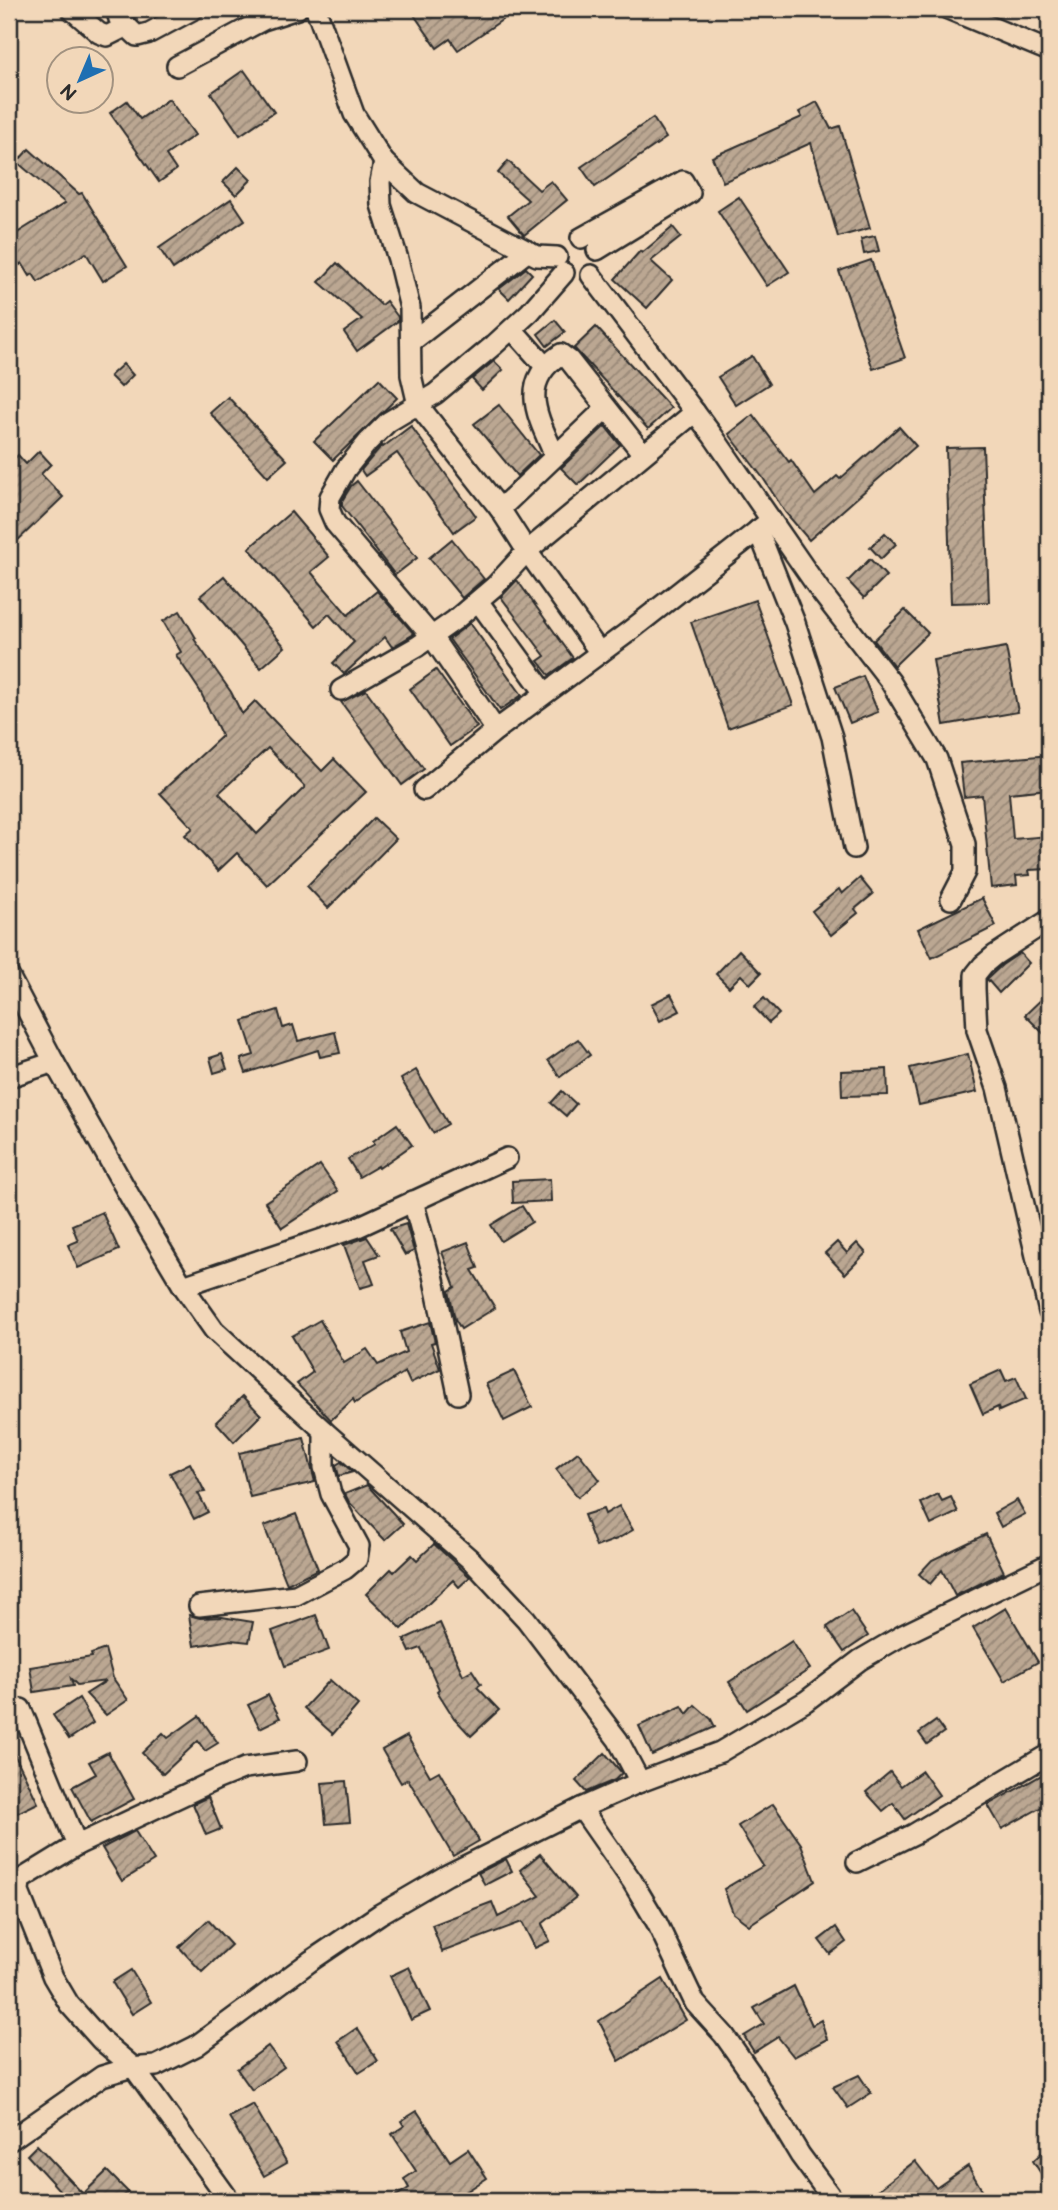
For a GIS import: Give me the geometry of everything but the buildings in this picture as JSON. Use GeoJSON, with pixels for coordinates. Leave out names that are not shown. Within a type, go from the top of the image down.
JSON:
{"type":"FeatureCollection","features":[{"type":"Feature","properties":{"kind":"street"},"geometry":{"type":"LineString","coordinates":[[71,9],[99,33],[107,36],[127,26]]}},
{"type":"Feature","properties":{"kind":"street"},"geometry":{"type":"LineString","coordinates":[[116,9],[119,19],[137,36],[143,36],[194,9]]}},
{"type":"Feature","properties":{"kind":"street"},"geometry":{"type":"LineString","coordinates":[[177,66],[260,14],[298,9]]}},
{"type":"Feature","properties":{"kind":"street"},"geometry":{"type":"LineString","coordinates":[[316,9],[354,114],[384,162],[417,193],[537,256],[561,265],[579,280],[592,275],[599,264],[597,250],[593,244],[581,238]]}},
{"type":"Feature","properties":{"kind":"street"},"geometry":{"type":"LineString","coordinates":[[948,9],[1049,51]]}},
{"type":"Feature","properties":{"kind":"street"},"geometry":{"type":"LineString","coordinates":[[384,162],[380,182],[381,205],[410,308],[411,375],[418,405],[500,509],[600,653]]}},
{"type":"Feature","properties":{"kind":"street"},"geometry":{"type":"LineString","coordinates":[[496,730],[432,637],[335,523],[329,509],[330,497],[346,469],[388,422],[435,394],[530,312],[561,265],[562,245],[687,187],[597,250]]}},
{"type":"Feature","properties":{"kind":"street"},"geometry":{"type":"LineString","coordinates":[[411,342],[528,251]]}},
{"type":"Feature","properties":{"kind":"street"},"geometry":{"type":"LineString","coordinates":[[592,275],[695,412],[764,525],[821,592],[890,681],[937,759],[965,844],[965,872],[951,899]]}},
{"type":"Feature","properties":{"kind":"street"},"geometry":{"type":"LineString","coordinates":[[512,329],[544,365]]}},
{"type":"Feature","properties":{"kind":"street"},"geometry":{"type":"LineString","coordinates":[[555,456],[542,425],[535,383],[544,365],[561,354],[565,355],[643,454]]}},
{"type":"Feature","properties":{"kind":"street"},"geometry":{"type":"LineString","coordinates":[[500,509],[606,408]]}},
{"type":"Feature","properties":{"kind":"street"},"geometry":{"type":"LineString","coordinates":[[341,690],[432,637],[478,601],[527,551],[695,412]]}},
{"type":"Feature","properties":{"kind":"street"},"geometry":{"type":"LineString","coordinates":[[424,790],[496,730],[764,525]]}},
{"type":"Feature","properties":{"kind":"street"},"geometry":{"type":"LineString","coordinates":[[764,525],[832,737],[854,848]]}},
{"type":"Feature","properties":{"kind":"street"},"geometry":{"type":"LineString","coordinates":[[478,601],[545,693]]}},
{"type":"Feature","properties":{"kind":"street"},"geometry":{"type":"LineString","coordinates":[[1049,919],[995,955],[975,975],[977,1030],[997,1088],[1049,1312]]}},
{"type":"Feature","properties":{"kind":"street"},"geometry":{"type":"LineString","coordinates":[[9,976],[54,1062],[183,1286],[214,1330],[324,1432],[472,1561],[526,1619],[618,1740],[640,1782]]}},
{"type":"Feature","properties":{"kind":"street"},"geometry":{"type":"LineString","coordinates":[[9,1077],[54,1062]]}},
{"type":"Feature","properties":{"kind":"street"},"geometry":{"type":"LineString","coordinates":[[183,1286],[358,1227],[507,1158]]}},
{"type":"Feature","properties":{"kind":"street"},"geometry":{"type":"LineString","coordinates":[[413,1201],[433,1275],[458,1394]]}},
{"type":"Feature","properties":{"kind":"street"},"geometry":{"type":"LineString","coordinates":[[200,1606],[296,1595],[345,1569],[357,1559],[359,1546],[331,1494],[324,1467],[324,1432]]}},
{"type":"Feature","properties":{"kind":"street"},"geometry":{"type":"LineString","coordinates":[[9,2141],[102,2076],[156,2066],[196,2046],[312,1960],[380,1914],[447,1875],[581,1808],[720,1752],[806,1700],[881,1647],[1049,1564]]}},
{"type":"Feature","properties":{"kind":"street"},"geometry":{"type":"LineString","coordinates":[[21,1709],[77,1846]]}},
{"type":"Feature","properties":{"kind":"street"},"geometry":{"type":"LineString","coordinates":[[857,1862],[914,1834],[1049,1754]]}},
{"type":"Feature","properties":{"kind":"street"},"geometry":{"type":"LineString","coordinates":[[230,2201],[134,2068],[101,2040],[69,2004],[53,1977],[19,1892],[20,1880],[77,1846],[245,1768],[298,1760]]}},
{"type":"Feature","properties":{"kind":"street"},"geometry":{"type":"LineString","coordinates":[[581,1808],[632,1881],[657,1923],[695,2003],[724,2035],[750,2072],[800,2155],[834,2201]]}}]}
